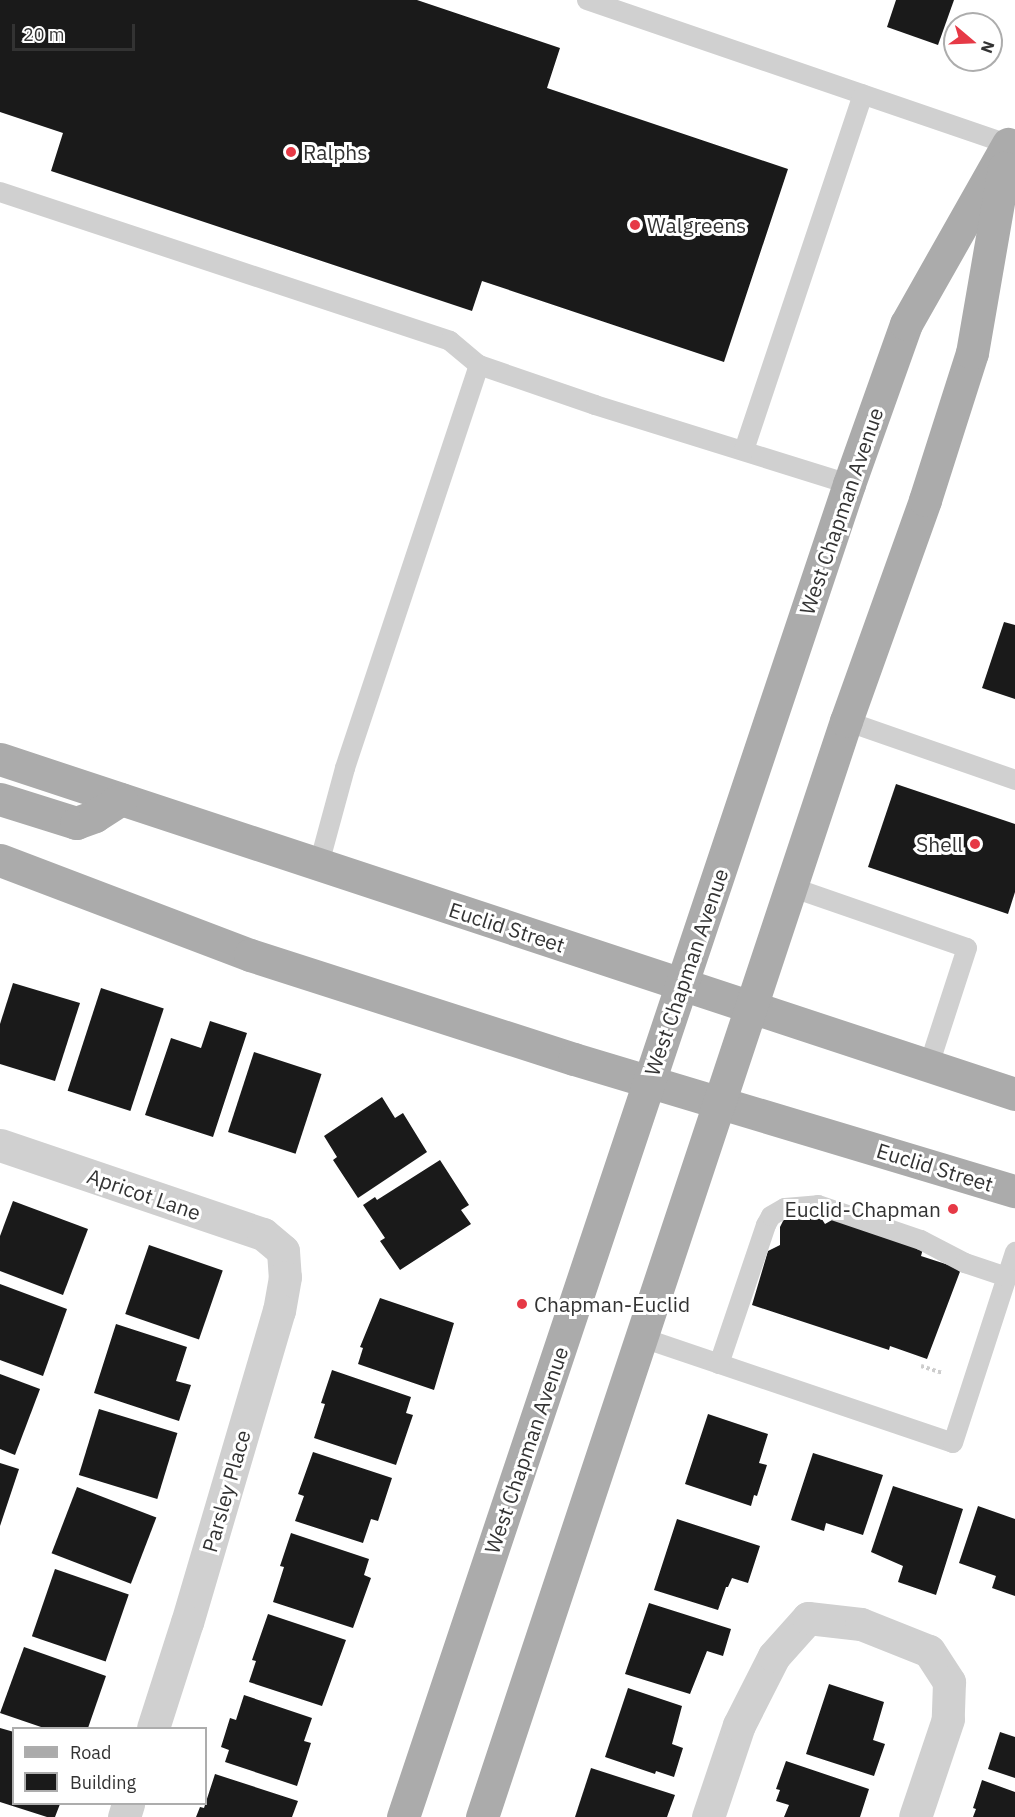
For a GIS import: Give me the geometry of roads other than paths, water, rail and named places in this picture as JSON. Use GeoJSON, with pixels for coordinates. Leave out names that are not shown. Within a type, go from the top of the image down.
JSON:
{"type":"FeatureCollection","features":[{"type":"Feature","properties":{"kind":"main road","name":"West Chapman Avenue"},"geometry":{"type":"LineString","coordinates":[[403,1817],[849,484],[906,324],[1011,133]]}},
{"type":"Feature","properties":{"kind":"main road"},"geometry":{"type":"LineString","coordinates":[[482,1817],[640,1337],[846,722],[925,500],[972,353],[1011,133]]}},
{"type":"Feature","properties":{"kind":"main road","name":"Euclid Street"},"geometry":{"type":"LineString","coordinates":[[0,759],[1015,1094]]}},
{"type":"Feature","properties":{"kind":"main road"},"geometry":{"type":"LineString","coordinates":[[0,799],[76,823],[95,816],[121,799]]}},
{"type":"Feature","properties":{"kind":"main road","name":"Euclid Street"},"geometry":{"type":"LineString","coordinates":[[0,860],[250,955],[649,1082],[1015,1191]]}},
{"type":"Feature","properties":{"kind":"street","name":"Apricot Lane"},"geometry":{"type":"LineString","coordinates":[[0,1145],[263,1234],[283,1251]]}},
{"type":"Feature","properties":{"kind":"street","name":"Parsley Place"},"geometry":{"type":"LineString","coordinates":[[153,1727],[187,1622],[279,1310],[285,1277],[283,1251]]}},
{"type":"Feature","properties":{"kind":"street"},"geometry":{"type":"LineString","coordinates":[[708,1817],[739,1725],[774,1656],[808,1618],[861,1624],[929,1651],[950,1682],[948,1719],[915,1817]]}},
{"type":"Feature","properties":{"kind":"lane"},"geometry":{"type":"LineString","coordinates":[[586,0],[863,94],[1011,133]]}},
{"type":"Feature","properties":{"kind":"lane"},"geometry":{"type":"LineString","coordinates":[[744,450],[863,94]]}},
{"type":"Feature","properties":{"kind":"lane"},"geometry":{"type":"LineString","coordinates":[[0,192],[450,341],[479,365],[595,405],[849,484]]}},
{"type":"Feature","properties":{"kind":"lane"},"geometry":{"type":"LineString","coordinates":[[319,864],[345,768],[479,365]]}},
{"type":"Feature","properties":{"kind":"lane"},"geometry":{"type":"LineString","coordinates":[[846,722],[1015,780]]}},
{"type":"Feature","properties":{"kind":"lane"},"geometry":{"type":"LineString","coordinates":[[791,887],[967,948],[929,1065]]}},
{"type":"Feature","properties":{"kind":"lane"},"geometry":{"type":"LineString","coordinates":[[719,1364],[766,1225],[771,1216],[785,1208],[818,1205],[921,1240],[965,1263],[1007,1277]]}},
{"type":"Feature","properties":{"kind":"lane"},"geometry":{"type":"LineString","coordinates":[[640,1337],[952,1443],[1015,1252]]}},
{"type":"Feature","properties":{"kind":"place","name":"Ralphs"},"geometry":{"type":"Point","coordinates":[291,152]}},
{"type":"Feature","properties":{"kind":"place","name":"Walgreens"},"geometry":{"type":"Point","coordinates":[635,225]}},
{"type":"Feature","properties":{"kind":"place","name":"Shell"},"geometry":{"type":"Point","coordinates":[975,844]}},
{"type":"Feature","properties":{"kind":"place","name":"Euclid-Chapman"},"geometry":{"type":"Point","coordinates":[953,1209]}},
{"type":"Feature","properties":{"kind":"place","name":"Chapman-Euclid"},"geometry":{"type":"Point","coordinates":[522,1304]}}]}
